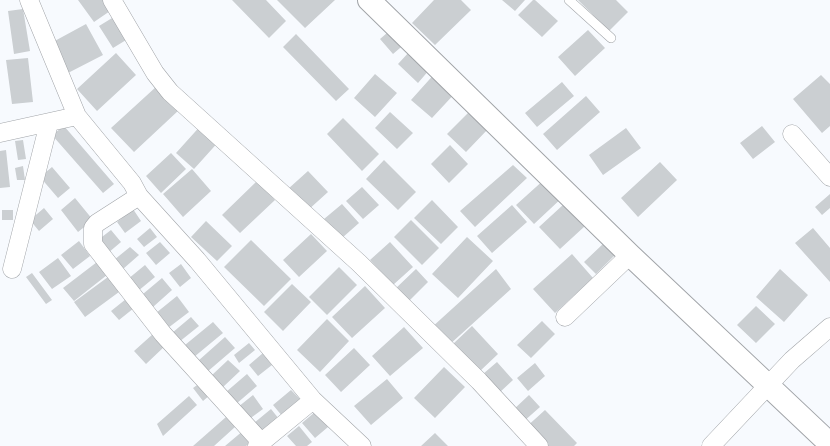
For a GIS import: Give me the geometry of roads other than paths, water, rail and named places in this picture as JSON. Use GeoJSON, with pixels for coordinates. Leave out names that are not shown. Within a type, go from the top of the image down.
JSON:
{"type":"FeatureCollection","features":[{"type":"Feature","properties":{"kind":"street"},"geometry":{"type":"LineString","coordinates":[[29,0],[77,116],[132,183],[139,196],[196,260],[314,400],[362,446]]}},
{"type":"Feature","properties":{"kind":"street"},"geometry":{"type":"LineString","coordinates":[[112,0],[156,73],[170,92],[359,263],[479,381],[539,446]]}},
{"type":"Feature","properties":{"kind":"street"},"geometry":{"type":"LineString","coordinates":[[369,0],[630,255],[769,384],[830,444]]}},
{"type":"Feature","properties":{"kind":"street"},"geometry":{"type":"LineString","coordinates":[[0,133],[77,116]]}},
{"type":"Feature","properties":{"kind":"street"},"geometry":{"type":"LineString","coordinates":[[12,269],[49,123]]}},
{"type":"Feature","properties":{"kind":"street"},"geometry":{"type":"LineString","coordinates":[[792,134],[830,177]]}},
{"type":"Feature","properties":{"kind":"street"},"geometry":{"type":"LineString","coordinates":[[139,196],[97,223],[93,228],[93,244],[163,334],[259,444],[314,400]]}},
{"type":"Feature","properties":{"kind":"street"},"geometry":{"type":"LineString","coordinates":[[565,317],[630,255]]}},
{"type":"Feature","properties":{"kind":"street"},"geometry":{"type":"LineString","coordinates":[[711,446],[792,360],[830,327]]}},
{"type":"Feature","properties":{"kind":"lane"},"geometry":{"type":"LineString","coordinates":[[570,0],[611,38]]}}]}
